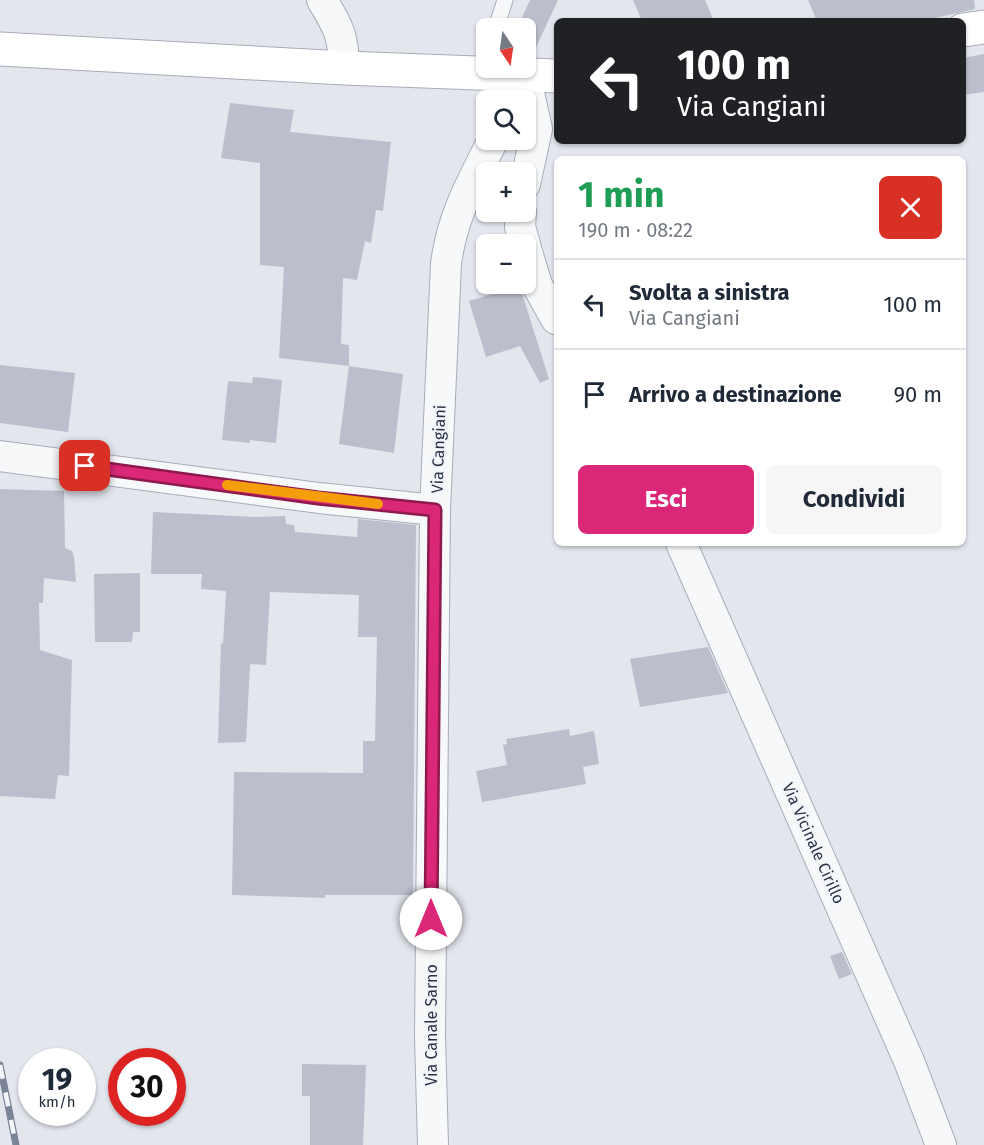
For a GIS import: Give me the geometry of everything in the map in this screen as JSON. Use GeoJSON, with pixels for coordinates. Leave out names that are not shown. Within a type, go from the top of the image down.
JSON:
{"type":"FeatureCollection","features":[{"type":"Feature","properties":{"kind":"street"},"geometry":{"type":"LineString","coordinates":[[322,0],[341,31],[344,68]]}},
{"type":"Feature","properties":{"kind":"street"},"geometry":{"type":"LineString","coordinates":[[966,30],[984,27]]}},
{"type":"Feature","properties":{"kind":"street"},"geometry":{"type":"LineString","coordinates":[[0,49],[344,68],[476,69]]}},
{"type":"Feature","properties":{"kind":"street"},"geometry":{"type":"LineString","coordinates":[[518,88],[554,77]]}},
{"type":"Feature","properties":{"kind":"street"},"geometry":{"type":"LineString","coordinates":[[501,78],[518,88],[537,129],[530,162]]}},
{"type":"Feature","properties":{"kind":"street","name":"Via Cangiani"},"geometry":{"type":"LineString","coordinates":[[0,456],[318,498],[435,510],[449,239],[457,213],[488,150]]}},
{"type":"Feature","properties":{"kind":"street"},"geometry":{"type":"LineString","coordinates":[[536,282],[554,315]]}},
{"type":"Feature","properties":{"kind":"street","name":"Via Canale Sarno"},"geometry":{"type":"LineString","coordinates":[[433,1145],[430,1036],[435,510]]}},
{"type":"Feature","properties":{"kind":"street","name":"Via Vicinale Cirillo"},"geometry":{"type":"LineString","coordinates":[[682,546],[909,1061],[941,1145]]}},
{"type":"Feature","properties":{"kind":"lane"},"geometry":{"type":"LineString","coordinates":[[499,18],[505,0]]}},
{"type":"Feature","properties":{"kind":"building"},"geometry":{"type":"Polygon","coordinates":[[[530,0],[558,0],[536,47],[536,18],[522,18],[530,0]]]}},
{"type":"Feature","properties":{"kind":"building"},"geometry":{"type":"Polygon","coordinates":[[[633,0],[705,0],[713,18],[641,18],[633,0]]]}},
{"type":"Feature","properties":{"kind":"building"},"geometry":{"type":"Polygon","coordinates":[[[808,0],[974,0],[975,9],[935,18],[816,18],[808,0]]]}},
{"type":"Feature","properties":{"kind":"building"},"geometry":{"type":"Polygon","coordinates":[[[984,54],[984,92],[966,95],[966,57],[984,54]]]}},
{"type":"Feature","properties":{"kind":"building"},"geometry":{"type":"Polygon","coordinates":[[[230,103],[294,110],[290,132],[391,142],[383,211],[376,210],[371,243],[365,241],[357,280],[343,278],[341,344],[349,345],[349,366],[279,358],[284,267],[260,265],[260,163],[221,158],[230,103]]]}},
{"type":"Feature","properties":{"kind":"building"},"geometry":{"type":"Polygon","coordinates":[[[493,294],[522,294],[549,379],[540,383],[520,346],[486,357],[469,301],[493,294]]]}},
{"type":"Feature","properties":{"kind":"building"},"geometry":{"type":"Polygon","coordinates":[[[0,365],[75,373],[68,432],[0,423],[0,365]]]}},
{"type":"Feature","properties":{"kind":"building"},"geometry":{"type":"Polygon","coordinates":[[[349,366],[403,374],[394,453],[339,444],[349,366]]]}},
{"type":"Feature","properties":{"kind":"building"},"geometry":{"type":"Polygon","coordinates":[[[253,377],[282,380],[276,443],[222,440],[228,381],[252,383],[253,377]]]}},
{"type":"Feature","properties":{"kind":"building"},"geometry":{"type":"Polygon","coordinates":[[[0,489],[64,491],[65,548],[72,551],[74,557],[76,582],[44,578],[43,603],[39,603],[40,650],[72,660],[69,776],[58,775],[55,799],[0,796],[0,489]]]}},
{"type":"Feature","properties":{"kind":"building"},"geometry":{"type":"Polygon","coordinates":[[[153,512],[257,517],[285,516],[286,524],[294,525],[295,532],[357,537],[358,519],[416,525],[413,895],[325,895],[325,898],[232,895],[234,772],[363,773],[363,741],[375,741],[377,637],[358,637],[359,595],[270,592],[266,665],[250,664],[246,742],[218,743],[221,643],[223,644],[226,591],[201,589],[202,574],[151,574],[153,512]]]}},
{"type":"Feature","properties":{"kind":"building"},"geometry":{"type":"Polygon","coordinates":[[[140,573],[140,632],[133,632],[132,642],[95,642],[94,574],[140,573]]]}},
{"type":"Feature","properties":{"kind":"building"},"geometry":{"type":"Polygon","coordinates":[[[708,647],[728,693],[640,707],[630,659],[708,647]]]}},
{"type":"Feature","properties":{"kind":"building"},"geometry":{"type":"Polygon","coordinates":[[[569,729],[570,736],[594,731],[599,764],[583,767],[586,784],[482,802],[476,771],[507,765],[503,745],[507,744],[506,739],[569,729]]]}},
{"type":"Feature","properties":{"kind":"building"},"geometry":{"type":"Polygon","coordinates":[[[842,952],[852,974],[839,979],[830,956],[842,952]]]}},
{"type":"Feature","properties":{"kind":"building"},"geometry":{"type":"Polygon","coordinates":[[[302,1064],[366,1065],[363,1145],[310,1145],[310,1096],[302,1096],[302,1064]]]}},
{"type":"Feature","properties":{"kind":"railway"},"geometry":{"type":"LineString","coordinates":[[0,1065],[16,1145]]}},
{"type":"Feature","properties":{"kind":"slow traffic"},"geometry":{"type":"LineString","coordinates":[[227,485],[378,504]]}},
{"type":"Feature","properties":{"kind":"route"},"geometry":{"type":"LineString","coordinates":[[85,466],[318,498],[435,510],[431,919]]}}]}
